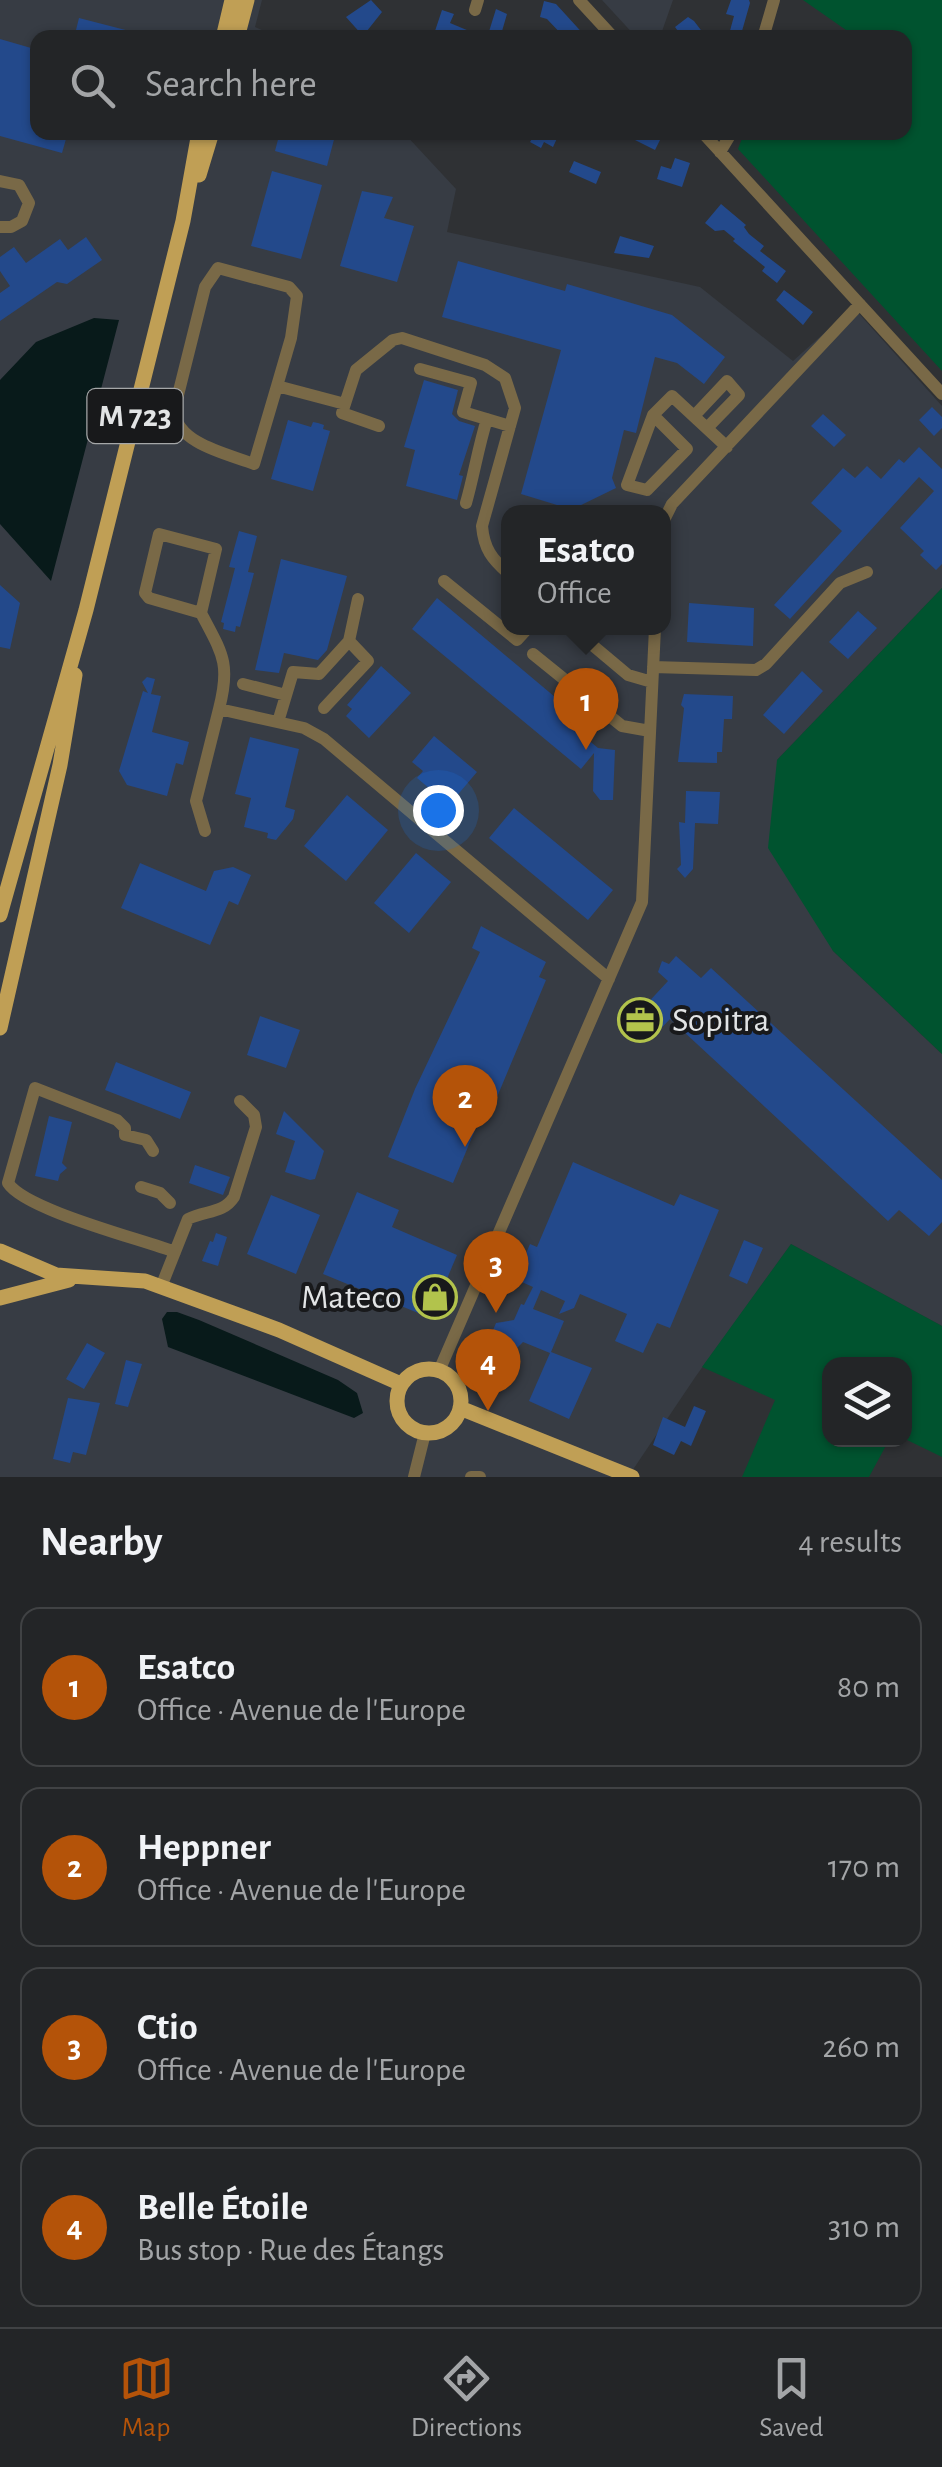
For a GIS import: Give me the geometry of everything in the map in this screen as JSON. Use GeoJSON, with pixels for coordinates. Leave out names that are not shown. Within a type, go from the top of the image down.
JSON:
{"type":"FeatureCollection","features":[{"type":"Feature","properties":{"kind":"main road"},"geometry":{"type":"LineString","coordinates":[[225,30],[232,0]]}},
{"type":"Feature","properties":{"kind":"main road"},"geometry":{"type":"LineString","coordinates":[[239,30],[246,0]]}},
{"type":"Feature","properties":{"kind":"main road","name":"M 723"},"geometry":{"type":"LineString","coordinates":[[0,915],[86,610],[183,221],[198,140]]}},
{"type":"Feature","properties":{"kind":"main road","name":"M 723"},"geometry":{"type":"LineString","coordinates":[[183,221],[209,140]]}},
{"type":"Feature","properties":{"kind":"main road","name":"M 723"},"geometry":{"type":"LineString","coordinates":[[0,1028],[60,765],[86,610]]}},
{"type":"Feature","properties":{"kind":"main road"},"geometry":{"type":"LineString","coordinates":[[0,1251],[56,1275],[145,1281],[280,1330],[401,1384]]}},
{"type":"Feature","properties":{"kind":"main road"},"geometry":{"type":"LineString","coordinates":[[0,1298],[11,1292],[82,1277]]}},
{"type":"Feature","properties":{"kind":"main road"},"geometry":{"type":"LineString","coordinates":[[438,1371],[456,1383],[461,1395],[460,1408],[445,1430],[425,1433],[408,1426],[401,1418],[396,1397],[401,1384],[414,1372],[438,1371]]}},
{"type":"Feature","properties":{"kind":"main road"},"geometry":{"type":"LineString","coordinates":[[460,1408],[632,1477]]}},
{"type":"Feature","properties":{"kind":"street"},"geometry":{"type":"LineString","coordinates":[[579,0],[607,30]]}},
{"type":"Feature","properties":{"kind":"street"},"geometry":{"type":"LineString","coordinates":[[765,30],[774,0]]}},
{"type":"Feature","properties":{"kind":"street"},"geometry":{"type":"LineString","coordinates":[[709,140],[942,394]]}},
{"type":"Feature","properties":{"kind":"street"},"geometry":{"type":"LineString","coordinates":[[720,152],[727,140]]}},
{"type":"Feature","properties":{"kind":"street"},"geometry":{"type":"LineString","coordinates":[[0,181],[21,187],[28,205],[19,223],[0,227]]}},
{"type":"Feature","properties":{"kind":"street"},"geometry":{"type":"LineString","coordinates":[[218,268],[289,287],[297,296],[291,338],[277,386],[254,464],[185,435],[175,421],[174,411],[205,287],[218,268]]}},
{"type":"Feature","properties":{"kind":"street"},"geometry":{"type":"LineString","coordinates":[[671,506],[860,304]]}},
{"type":"Feature","properties":{"kind":"street"},"geometry":{"type":"LineString","coordinates":[[379,426],[342,414],[356,370],[393,340],[402,338],[485,365],[505,378],[515,408],[482,526],[484,544],[501,567]]}},
{"type":"Feature","properties":{"kind":"street"},"geometry":{"type":"LineString","coordinates":[[420,369],[471,382],[462,412],[510,426]]}},
{"type":"Feature","properties":{"kind":"street"},"geometry":{"type":"LineString","coordinates":[[694,416],[727,381],[739,396],[707,428]]}},
{"type":"Feature","properties":{"kind":"street"},"geometry":{"type":"LineString","coordinates":[[277,386],[345,404]]}},
{"type":"Feature","properties":{"kind":"street"},"geometry":{"type":"LineString","coordinates":[[653,415],[687,448],[647,490],[627,485],[653,415],[672,396],[727,447]]}},
{"type":"Feature","properties":{"kind":"street"},"geometry":{"type":"LineString","coordinates":[[466,504],[486,419]]}},
{"type":"Feature","properties":{"kind":"street"},"geometry":{"type":"LineString","coordinates":[[201,613],[216,549],[159,534],[145,593],[149,598],[201,613],[218,642],[227,680],[196,801],[205,832]]}},
{"type":"Feature","properties":{"kind":"street"},"geometry":{"type":"LineString","coordinates":[[652,667],[756,670],[766,664],[840,582],[867,572]]}},
{"type":"Feature","properties":{"kind":"street"},"geometry":{"type":"LineString","coordinates":[[444,581],[501,627]]}},
{"type":"Feature","properties":{"kind":"street"},"geometry":{"type":"LineString","coordinates":[[278,722],[293,672],[319,674],[349,641],[358,599]]}},
{"type":"Feature","properties":{"kind":"street"},"geometry":{"type":"LineString","coordinates":[[580,635],[628,675],[652,682]]}},
{"type":"Feature","properties":{"kind":"street"},"geometry":{"type":"LineString","coordinates":[[438,1371],[642,902],[654,635]]}},
{"type":"Feature","properties":{"kind":"street"},"geometry":{"type":"LineString","coordinates":[[324,708],[368,661],[349,641]]}},
{"type":"Feature","properties":{"kind":"street"},"geometry":{"type":"LineString","coordinates":[[533,654],[622,726],[650,731]]}},
{"type":"Feature","properties":{"kind":"street"},"geometry":{"type":"LineString","coordinates":[[243,684],[286,696]]}},
{"type":"Feature","properties":{"kind":"street"},"geometry":{"type":"LineString","coordinates":[[219,709],[304,728],[324,739],[609,978]]}},
{"type":"Feature","properties":{"kind":"street"},"geometry":{"type":"LineString","coordinates":[[153,1151],[146,1140],[125,1134],[118,1120],[35,1088],[9,1176],[10,1188],[77,1219],[175,1252]]}},
{"type":"Feature","properties":{"kind":"street"},"geometry":{"type":"LineString","coordinates":[[161,1287],[188,1219],[208,1210],[219,1212],[234,1198],[256,1127],[254,1116],[240,1102]]}},
{"type":"Feature","properties":{"kind":"street"},"geometry":{"type":"LineString","coordinates":[[142,1188],[160,1193],[170,1204]]}},
{"type":"Feature","properties":{"kind":"street"},"geometry":{"type":"LineString","coordinates":[[414,1477],[425,1433]]}},
{"type":"Feature","properties":{"kind":"street"},"geometry":{"type":"LineString","coordinates":[[471,1477],[480,1477]]}},
{"type":"Feature","properties":{"kind":"shaded area"},"geometry":{"type":"Polygon","coordinates":[[[0,0],[262,0],[255,27],[262,30],[30,30],[30,140],[410,140],[456,189],[447,232],[700,287],[793,361],[853,307],[942,406],[942,588],[777,760],[833,951],[942,1054],[942,1326],[791,1244],[628,1477],[0,1477],[0,0]]]}},
{"type":"Feature","properties":{"kind":"shaded area"},"geometry":{"type":"Polygon","coordinates":[[[602,0],[673,0],[662,30],[630,30],[602,0]]]}},
{"type":"Feature","properties":{"kind":"shaded area"},"geometry":{"type":"Polygon","coordinates":[[[94,318],[119,320],[51,581],[0,524],[0,380],[36,342],[94,318]]]}},
{"type":"Feature","properties":{"kind":"shaded area"},"geometry":{"type":"Polygon","coordinates":[[[167,1312],[199,1320],[338,1380],[357,1393],[363,1413],[354,1418],[168,1347],[162,1319],[167,1312]]]}},
{"type":"Feature","properties":{"kind":"green space"},"geometry":{"type":"Polygon","coordinates":[[[803,0],[942,0],[942,371],[738,149],[741,140],[912,140],[912,30],[846,30],[803,0]]]}},
{"type":"Feature","properties":{"kind":"green space"},"geometry":{"type":"Polygon","coordinates":[[[942,588],[942,1054],[833,951],[768,848],[777,760],[942,588]]]}},
{"type":"Feature","properties":{"kind":"green space"},"geometry":{"type":"Polygon","coordinates":[[[791,1244],[942,1326],[942,1457],[912,1442],[912,1357],[822,1357],[822,1447],[885,1447],[869,1477],[742,1477],[775,1400],[702,1367],[791,1244]]]}},
{"type":"Feature","properties":{"kind":"building"},"geometry":{"type":"Polygon","coordinates":[[[371,0],[382,12],[368,30],[358,30],[346,17],[371,0]]]}},
{"type":"Feature","properties":{"kind":"building"},"geometry":{"type":"Polygon","coordinates":[[[731,0],[749,0],[742,30],[730,30],[734,16],[726,14],[731,0]]]}},
{"type":"Feature","properties":{"kind":"building"},"geometry":{"type":"Polygon","coordinates":[[[544,1],[556,4],[580,30],[557,30],[540,17],[544,1]]]}},
{"type":"Feature","properties":{"kind":"building"},"geometry":{"type":"Polygon","coordinates":[[[496,9],[507,14],[502,30],[489,30],[496,9]]]}},
{"type":"Feature","properties":{"kind":"building"},"geometry":{"type":"Polygon","coordinates":[[[442,10],[454,14],[450,23],[467,30],[435,30],[442,10]]]}},
{"type":"Feature","properties":{"kind":"building"},"geometry":{"type":"Polygon","coordinates":[[[688,17],[701,30],[677,30],[675,27],[688,17]]]}},
{"type":"Feature","properties":{"kind":"building"},"geometry":{"type":"Polygon","coordinates":[[[79,18],[126,30],[76,30],[79,18]]]}},
{"type":"Feature","properties":{"kind":"building"},"geometry":{"type":"Polygon","coordinates":[[[0,39],[30,48],[30,140],[66,140],[62,153],[0,136],[0,39]]]}},
{"type":"Feature","properties":{"kind":"building"},"geometry":{"type":"Polygon","coordinates":[[[278,140],[334,140],[327,166],[275,151],[278,140]]]}},
{"type":"Feature","properties":{"kind":"building"},"geometry":{"type":"Polygon","coordinates":[[[556,140],[553,147],[544,142],[541,148],[530,142],[556,140]]]}},
{"type":"Feature","properties":{"kind":"building"},"geometry":{"type":"Polygon","coordinates":[[[635,140],[660,140],[655,150],[635,140]]]}},
{"type":"Feature","properties":{"kind":"building"},"geometry":{"type":"Polygon","coordinates":[[[675,158],[690,163],[682,187],[657,179],[661,166],[671,169],[675,158]]]}},
{"type":"Feature","properties":{"kind":"building"},"geometry":{"type":"Polygon","coordinates":[[[574,161],[601,172],[596,184],[569,172],[574,161]]]}},
{"type":"Feature","properties":{"kind":"building"},"geometry":{"type":"Polygon","coordinates":[[[272,171],[322,185],[301,259],[251,246],[272,171]]]}},
{"type":"Feature","properties":{"kind":"building"},"geometry":{"type":"Polygon","coordinates":[[[362,191],[393,197],[384,218],[414,226],[397,282],[340,266],[362,191]]]}},
{"type":"Feature","properties":{"kind":"building"},"geometry":{"type":"Polygon","coordinates":[[[721,204],[764,246],[760,251],[786,271],[777,283],[735,239],[705,223],[721,204]]]}},
{"type":"Feature","properties":{"kind":"building"},"geometry":{"type":"Polygon","coordinates":[[[620,236],[654,246],[649,258],[614,253],[620,236]]]}},
{"type":"Feature","properties":{"kind":"building"},"geometry":{"type":"Polygon","coordinates":[[[86,237],[102,260],[67,284],[57,282],[0,321],[0,293],[10,286],[0,271],[0,257],[14,247],[26,263],[60,239],[68,250],[86,237]]]}},
{"type":"Feature","properties":{"kind":"building"},"geometry":{"type":"Polygon","coordinates":[[[458,261],[565,291],[567,284],[672,315],[725,357],[704,384],[677,363],[655,357],[636,433],[624,430],[612,478],[616,488],[581,505],[557,505],[521,494],[561,350],[442,317],[458,261]]]}},
{"type":"Feature","properties":{"kind":"building"},"geometry":{"type":"Polygon","coordinates":[[[784,290],[813,312],[803,325],[776,300],[784,290]]]}},
{"type":"Feature","properties":{"kind":"building"},"geometry":{"type":"Polygon","coordinates":[[[424,380],[458,390],[452,414],[475,426],[459,475],[463,476],[457,500],[406,486],[415,450],[404,447],[424,380]]]}},
{"type":"Feature","properties":{"kind":"building"},"geometry":{"type":"Polygon","coordinates":[[[932,407],[942,417],[942,428],[934,436],[919,420],[932,407]]]}},
{"type":"Feature","properties":{"kind":"building"},"geometry":{"type":"Polygon","coordinates":[[[823,414],[846,435],[834,447],[811,426],[823,414]]]}},
{"type":"Feature","properties":{"kind":"building"},"geometry":{"type":"Polygon","coordinates":[[[288,420],[311,427],[313,422],[318,423],[330,431],[313,491],[271,479],[288,420]]]}},
{"type":"Feature","properties":{"kind":"building"},"geometry":{"type":"Polygon","coordinates":[[[919,447],[942,469],[942,564],[936,570],[920,555],[924,551],[900,528],[934,491],[919,477],[790,619],[774,605],[842,531],[811,503],[843,468],[855,478],[867,466],[881,479],[899,459],[904,463],[919,447]]]}},
{"type":"Feature","properties":{"kind":"building"},"geometry":{"type":"Polygon","coordinates":[[[239,531],[257,536],[248,572],[254,573],[240,627],[236,626],[235,632],[223,629],[221,622],[235,568],[229,567],[239,531]]]}},
{"type":"Feature","properties":{"kind":"building"},"geometry":{"type":"Polygon","coordinates":[[[281,559],[347,576],[327,650],[318,660],[284,653],[279,673],[255,670],[281,559]]]}},
{"type":"Feature","properties":{"kind":"building"},"geometry":{"type":"Polygon","coordinates":[[[0,585],[20,603],[10,649],[0,647],[0,585]]]}},
{"type":"Feature","properties":{"kind":"building"},"geometry":{"type":"Polygon","coordinates":[[[437,598],[593,729],[586,738],[598,748],[615,750],[613,800],[600,800],[593,791],[594,753],[581,769],[412,629],[437,598]]]}},
{"type":"Feature","properties":{"kind":"building"},"geometry":{"type":"Polygon","coordinates":[[[689,603],[754,608],[753,646],[687,642],[689,603]]]}},
{"type":"Feature","properties":{"kind":"building"},"geometry":{"type":"Polygon","coordinates":[[[858,611],[877,628],[848,659],[829,642],[858,611]]]}},
{"type":"Feature","properties":{"kind":"building"},"geometry":{"type":"Polygon","coordinates":[[[381,666],[411,693],[369,738],[346,716],[352,709],[347,705],[381,666]]]}},
{"type":"Feature","properties":{"kind":"building"},"geometry":{"type":"Polygon","coordinates":[[[802,671],[823,691],[784,734],[763,715],[802,671]]]}},
{"type":"Feature","properties":{"kind":"building"},"geometry":{"type":"Polygon","coordinates":[[[147,677],[155,679],[151,694],[161,696],[152,732],[189,742],[183,765],[176,763],[167,796],[127,785],[119,771],[143,691],[148,693],[142,682],[147,677]]]}},
{"type":"Feature","properties":{"kind":"building"},"geometry":{"type":"Polygon","coordinates":[[[684,694],[733,696],[732,719],[724,719],[722,752],[717,752],[717,763],[678,762],[684,694]]]}},
{"type":"Feature","properties":{"kind":"building"},"geometry":{"type":"Polygon","coordinates":[[[434,736],[477,772],[449,805],[417,778],[423,771],[412,762],[434,736]]]}},
{"type":"Feature","properties":{"kind":"building"},"geometry":{"type":"Polygon","coordinates":[[[250,737],[299,749],[285,807],[295,810],[293,819],[276,840],[267,838],[268,833],[244,827],[251,798],[235,794],[250,737]]]}},
{"type":"Feature","properties":{"kind":"building"},"geometry":{"type":"Polygon","coordinates":[[[686,791],[720,792],[718,824],[695,823],[693,869],[685,878],[677,869],[681,865],[679,822],[685,823],[686,791]]]}},
{"type":"Feature","properties":{"kind":"building"},"geometry":{"type":"Polygon","coordinates":[[[347,795],[388,830],[346,881],[304,846],[347,795]]]}},
{"type":"Feature","properties":{"kind":"building"},"geometry":{"type":"Polygon","coordinates":[[[514,808],[613,890],[588,920],[489,838],[514,808]]]}},
{"type":"Feature","properties":{"kind":"building"},"geometry":{"type":"Polygon","coordinates":[[[416,853],[451,882],[409,933],[374,903],[416,853]]]}},
{"type":"Feature","properties":{"kind":"building"},"geometry":{"type":"Polygon","coordinates":[[[140,863],[206,891],[214,871],[233,867],[251,875],[238,905],[229,901],[210,945],[121,908],[140,863]]]}},
{"type":"Feature","properties":{"kind":"building"},"geometry":{"type":"Polygon","coordinates":[[[481,926],[546,962],[539,977],[546,980],[487,1121],[480,1118],[453,1183],[388,1157],[415,1089],[480,952],[472,948],[481,926]]]}},
{"type":"Feature","properties":{"kind":"building"},"geometry":{"type":"Polygon","coordinates":[[[676,956],[701,978],[711,968],[942,1180],[942,1222],[929,1236],[899,1210],[888,1221],[670,1019],[651,1039],[631,1021],[668,981],[658,972],[662,961],[669,964],[676,956]]]}},
{"type":"Feature","properties":{"kind":"building"},"geometry":{"type":"Polygon","coordinates":[[[260,1016],[300,1030],[286,1068],[247,1055],[260,1016]]]}},
{"type":"Feature","properties":{"kind":"building"},"geometry":{"type":"Polygon","coordinates":[[[116,1062],[191,1092],[180,1119],[105,1090],[116,1062]]]}},
{"type":"Feature","properties":{"kind":"building"},"geometry":{"type":"Polygon","coordinates":[[[284,1111],[324,1151],[315,1179],[285,1172],[295,1141],[276,1134],[284,1111]]]}},
{"type":"Feature","properties":{"kind":"building"},"geometry":{"type":"Polygon","coordinates":[[[49,1116],[72,1122],[62,1163],[67,1168],[58,1181],[35,1176],[49,1116]]]}},
{"type":"Feature","properties":{"kind":"building"},"geometry":{"type":"Polygon","coordinates":[[[573,1162],[674,1206],[680,1194],[719,1210],[670,1328],[657,1323],[643,1353],[615,1341],[627,1314],[580,1294],[574,1308],[559,1314],[565,1301],[541,1290],[533,1309],[564,1321],[551,1352],[592,1368],[569,1419],[529,1401],[550,1353],[523,1342],[514,1351],[502,1351],[496,1348],[497,1340],[491,1335],[496,1323],[514,1320],[533,1287],[515,1279],[530,1244],[537,1247],[573,1162]]]}},
{"type":"Feature","properties":{"kind":"building"},"geometry":{"type":"Polygon","coordinates":[[[195,1165],[230,1177],[223,1195],[189,1183],[195,1165]]]}},
{"type":"Feature","properties":{"kind":"building"},"geometry":{"type":"Polygon","coordinates":[[[357,1192],[399,1210],[392,1227],[457,1255],[433,1312],[423,1315],[323,1274],[357,1192]]]}},
{"type":"Feature","properties":{"kind":"building"},"geometry":{"type":"Polygon","coordinates":[[[271,1195],[320,1215],[296,1274],[247,1254],[271,1195]]]}},
{"type":"Feature","properties":{"kind":"building"},"geometry":{"type":"Polygon","coordinates":[[[216,1233],[227,1237],[218,1266],[202,1261],[216,1233]]]}},
{"type":"Feature","properties":{"kind":"building"},"geometry":{"type":"Polygon","coordinates":[[[744,1240],[763,1248],[747,1284],[729,1276],[744,1240]]]}},
{"type":"Feature","properties":{"kind":"building"},"geometry":{"type":"Polygon","coordinates":[[[87,1343],[105,1353],[84,1389],[66,1379],[87,1343]]]}},
{"type":"Feature","properties":{"kind":"building"},"geometry":{"type":"Polygon","coordinates":[[[126,1360],[142,1364],[128,1407],[115,1404],[126,1360]]]}},
{"type":"Feature","properties":{"kind":"building"},"geometry":{"type":"Polygon","coordinates":[[[68,1398],[100,1403],[86,1455],[73,1452],[70,1463],[53,1459],[68,1398]]]}},
{"type":"Feature","properties":{"kind":"building"},"geometry":{"type":"Polygon","coordinates":[[[694,1406],[706,1411],[691,1446],[681,1441],[674,1455],[653,1445],[663,1417],[685,1427],[694,1406]]]}},
{"type":"Feature","properties":{"kind":"place","name":"Esatco"},"geometry":{"type":"Point","coordinates":[586,750]}},
{"type":"Feature","properties":{"kind":"place","name":"Sopitra"},"geometry":{"type":"Point","coordinates":[640,1020]}},
{"type":"Feature","properties":{"kind":"place","name":"Heppner"},"geometry":{"type":"Point","coordinates":[465,1147]}},
{"type":"Feature","properties":{"kind":"place","name":"Mateco"},"geometry":{"type":"Point","coordinates":[435,1297]}},
{"type":"Feature","properties":{"kind":"place","name":"Ctio"},"geometry":{"type":"Point","coordinates":[496,1313]}},
{"type":"Feature","properties":{"kind":"place","name":"Belle Étoile"},"geometry":{"type":"Point","coordinates":[488,1411]}}]}
